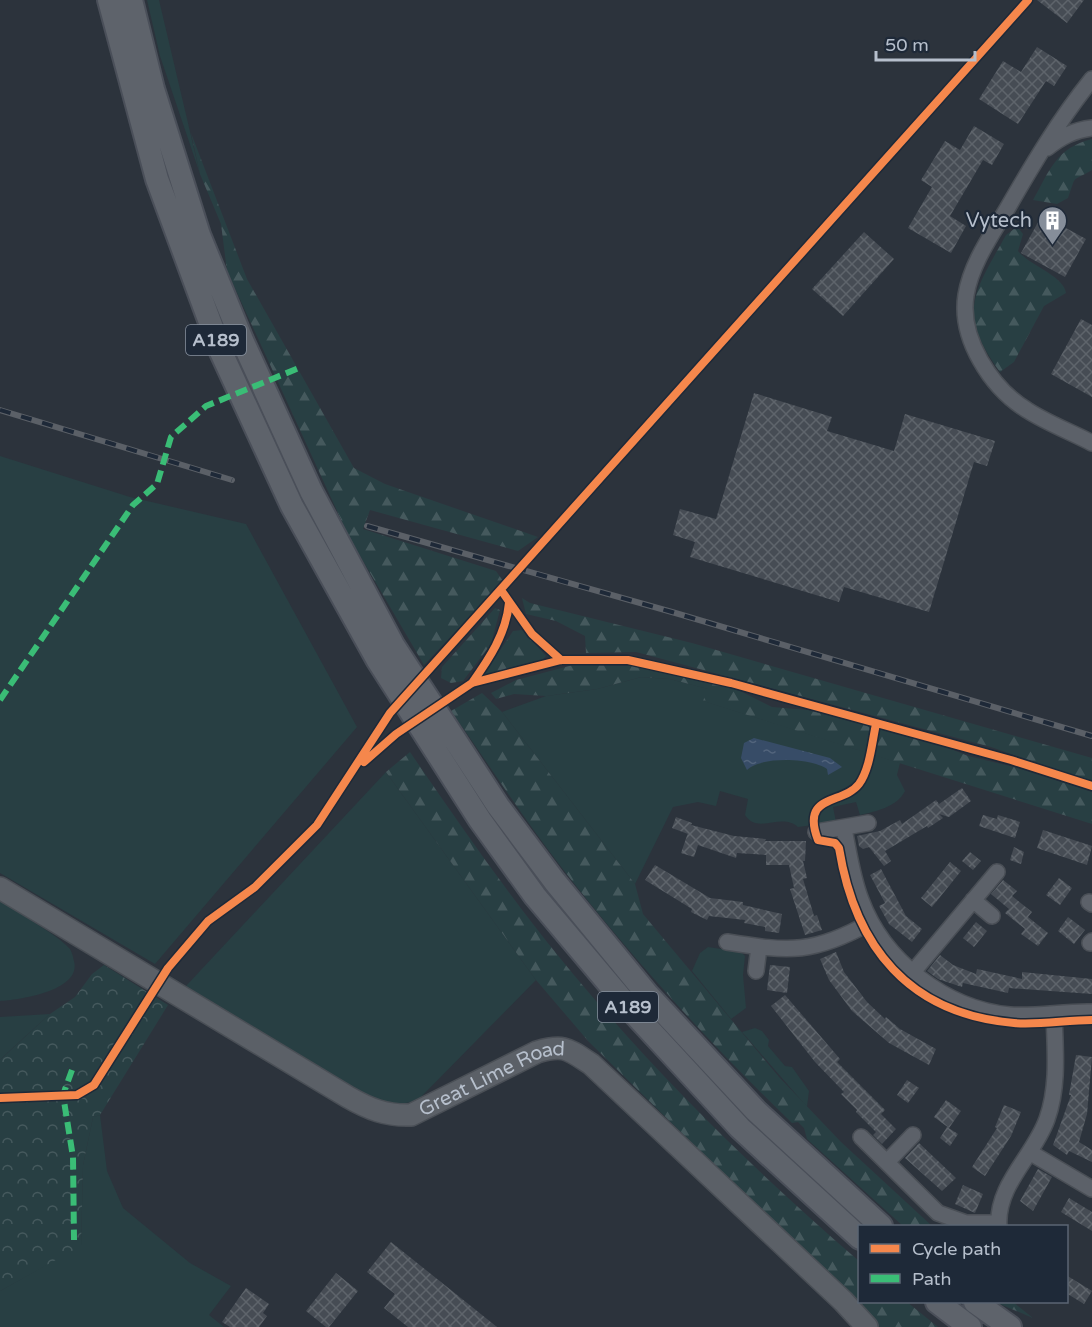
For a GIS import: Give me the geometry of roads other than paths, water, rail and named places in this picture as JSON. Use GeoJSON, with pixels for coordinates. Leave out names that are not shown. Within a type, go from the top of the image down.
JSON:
{"type":"FeatureCollection","features":[{"type":"Feature","properties":{"kind":"main road","name":"A189"},"geometry":{"type":"LineString","coordinates":[[109,0],[157,179],[221,352],[292,506],[385,652],[452,735],[498,806],[555,882],[647,994],[756,1111],[879,1225]]}},
{"type":"Feature","properties":{"kind":"main road","name":"A189"},"geometry":{"type":"LineString","coordinates":[[131,0],[153,89],[199,235],[242,340],[385,652],[431,746],[535,896],[631,1010],[740,1128],[858,1236]]}},
{"type":"Feature","properties":{"kind":"main road","name":"Great Lime Road"},"geometry":{"type":"LineString","coordinates":[[0,888],[355,1101],[392,1116],[411,1115],[537,1052],[557,1046],[575,1053],[591,1064],[843,1301],[867,1327]]}},
{"type":"Feature","properties":{"kind":"main road"},"geometry":{"type":"LineString","coordinates":[[938,1303],[970,1327]]}},
{"type":"Feature","properties":{"kind":"main road"},"geometry":{"type":"LineString","coordinates":[[976,1303],[1010,1327]]}},
{"type":"Feature","properties":{"kind":"street"},"geometry":{"type":"LineString","coordinates":[[1092,80],[1037,156],[980,256],[966,294],[964,314],[968,335],[977,353],[1008,395],[1026,410],[1092,443]]}},
{"type":"Feature","properties":{"kind":"street"},"geometry":{"type":"LineString","coordinates":[[1037,156],[1058,139],[1079,129],[1092,128]]}},
{"type":"Feature","properties":{"kind":"street"},"geometry":{"type":"LineString","coordinates":[[816,832],[844,829],[868,823]]}},
{"type":"Feature","properties":{"kind":"street"},"geometry":{"type":"LineString","coordinates":[[844,829],[854,879],[872,922],[887,946],[913,972],[947,995],[976,1007],[1008,1015],[1092,1012]]}},
{"type":"Feature","properties":{"kind":"street"},"geometry":{"type":"LineString","coordinates":[[913,972],[996,872]]}},
{"type":"Feature","properties":{"kind":"street"},"geometry":{"type":"LineString","coordinates":[[973,900],[992,916]]}},
{"type":"Feature","properties":{"kind":"street"},"geometry":{"type":"LineString","coordinates":[[727,942],[786,950],[821,946],[872,922]]}},
{"type":"Feature","properties":{"kind":"street"},"geometry":{"type":"LineString","coordinates":[[756,971],[759,947]]}},
{"type":"Feature","properties":{"kind":"street"},"geometry":{"type":"LineString","coordinates":[[861,1137],[926,1203],[944,1217],[966,1223],[998,1225],[1006,1190],[1031,1153],[1047,1118],[1054,1085],[1054,1014]]}},
{"type":"Feature","properties":{"kind":"street"},"geometry":{"type":"LineString","coordinates":[[886,1162],[913,1134]]}},
{"type":"Feature","properties":{"kind":"street"},"geometry":{"type":"LineString","coordinates":[[1031,1153],[1092,1189]]}},
{"type":"Feature","properties":{"kind":"water"},"geometry":{"type":"Polygon","coordinates":[[[754,738],[830,758],[842,767],[828,775],[827,769],[820,765],[786,760],[763,762],[747,770],[741,758],[744,743],[754,738]]]}},
{"type":"Feature","properties":{"kind":"railway"},"geometry":{"type":"LineString","coordinates":[[0,410],[232,480]]}},
{"type":"Feature","properties":{"kind":"railway"},"geometry":{"type":"LineString","coordinates":[[367,526],[672,612],[1092,736]]}},
{"type":"Feature","properties":{"kind":"place","name":"Vytech"},"geometry":{"type":"Point","coordinates":[1053,246]}}]}
